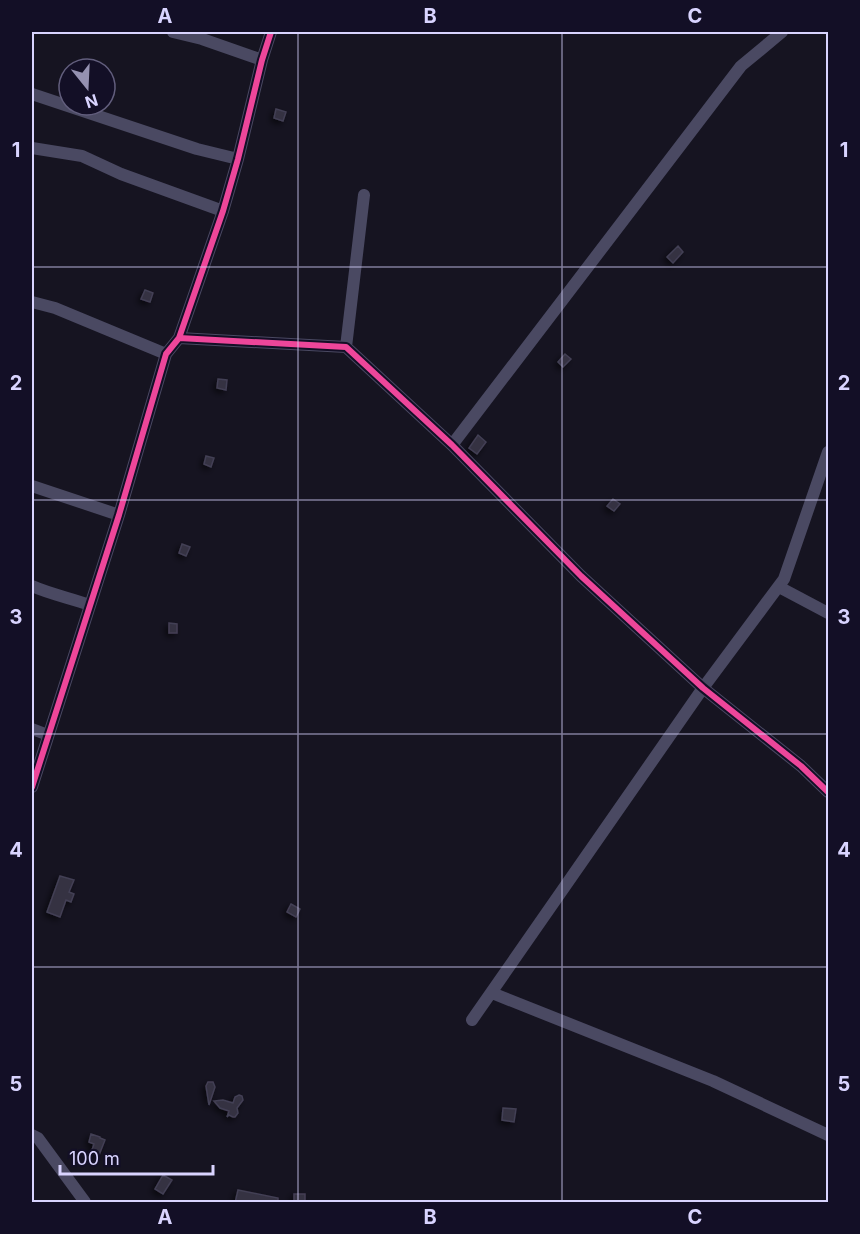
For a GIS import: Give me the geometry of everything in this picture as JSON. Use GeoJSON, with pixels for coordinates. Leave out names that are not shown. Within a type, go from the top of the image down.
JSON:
{"type":"FeatureCollection","features":[{"type":"Feature","properties":{"kind":"street"},"geometry":{"type":"LineString","coordinates":[[173,32],[202,39],[262,60]]}},
{"type":"Feature","properties":{"kind":"street"},"geometry":{"type":"LineString","coordinates":[[32,787],[119,515],[166,354],[179,338],[223,212],[271,32]]}},
{"type":"Feature","properties":{"kind":"street"},"geometry":{"type":"LineString","coordinates":[[452,445],[741,66],[782,32]]}},
{"type":"Feature","properties":{"kind":"street"},"geometry":{"type":"LineString","coordinates":[[32,94],[196,148],[238,159]]}},
{"type":"Feature","properties":{"kind":"street"},"geometry":{"type":"LineString","coordinates":[[32,148],[82,156],[121,174],[223,212]]}},
{"type":"Feature","properties":{"kind":"street"},"geometry":{"type":"LineString","coordinates":[[346,347],[364,195]]}},
{"type":"Feature","properties":{"kind":"street"},"geometry":{"type":"LineString","coordinates":[[32,302],[65,312],[166,354]]}},
{"type":"Feature","properties":{"kind":"street"},"geometry":{"type":"LineString","coordinates":[[179,338],[346,347],[452,445],[581,576],[703,688],[801,766],[828,792]]}},
{"type":"Feature","properties":{"kind":"street"},"geometry":{"type":"LineString","coordinates":[[472,1020],[703,688],[784,579],[828,452]]}},
{"type":"Feature","properties":{"kind":"street"},"geometry":{"type":"LineString","coordinates":[[32,486],[119,515]]}},
{"type":"Feature","properties":{"kind":"street"},"geometry":{"type":"LineString","coordinates":[[32,586],[90,605]]}},
{"type":"Feature","properties":{"kind":"street"},"geometry":{"type":"LineString","coordinates":[[779,586],[828,613]]}},
{"type":"Feature","properties":{"kind":"street"},"geometry":{"type":"LineString","coordinates":[[32,729],[48,735]]}},
{"type":"Feature","properties":{"kind":"street"},"geometry":{"type":"LineString","coordinates":[[492,993],[713,1081],[828,1135]]}},
{"type":"Feature","properties":{"kind":"street"},"geometry":{"type":"LineString","coordinates":[[32,1135],[38,1138],[86,1203]]}},
{"type":"Feature","properties":{"kind":"building"},"geometry":{"type":"Polygon","coordinates":[[[276,109],[286,112],[283,121],[274,118],[276,109]]]}},
{"type":"Feature","properties":{"kind":"building"},"geometry":{"type":"Polygon","coordinates":[[[678,246],[683,252],[673,263],[667,257],[678,246]]]}},
{"type":"Feature","properties":{"kind":"building"},"geometry":{"type":"Polygon","coordinates":[[[145,290],[153,293],[150,302],[141,299],[145,290]]]}},
{"type":"Feature","properties":{"kind":"building"},"geometry":{"type":"Polygon","coordinates":[[[565,354],[571,359],[563,367],[558,362],[565,354]]]}},
{"type":"Feature","properties":{"kind":"building"},"geometry":{"type":"Polygon","coordinates":[[[218,379],[227,380],[226,390],[217,388],[218,379]]]}},
{"type":"Feature","properties":{"kind":"building"},"geometry":{"type":"Polygon","coordinates":[[[478,435],[486,442],[477,454],[469,448],[478,435]]]}},
{"type":"Feature","properties":{"kind":"building"},"geometry":{"type":"Polygon","coordinates":[[[206,456],[214,458],[211,467],[204,464],[206,456]]]}},
{"type":"Feature","properties":{"kind":"building"},"geometry":{"type":"Polygon","coordinates":[[[613,499],[620,504],[614,511],[607,506],[613,499]]]}},
{"type":"Feature","properties":{"kind":"building"},"geometry":{"type":"Polygon","coordinates":[[[182,544],[190,547],[186,556],[179,553],[182,544]]]}},
{"type":"Feature","properties":{"kind":"building"},"geometry":{"type":"Polygon","coordinates":[[[169,623],[177,624],[177,633],[169,633],[169,623]]]}},
{"type":"Feature","properties":{"kind":"building"},"geometry":{"type":"Polygon","coordinates":[[[60,876],[74,880],[69,892],[74,894],[71,902],[66,900],[60,917],[47,912],[60,876]]]}},
{"type":"Feature","properties":{"kind":"building"},"geometry":{"type":"Polygon","coordinates":[[[291,904],[300,909],[296,917],[287,912],[291,904]]]}},
{"type":"Feature","properties":{"kind":"building"},"geometry":{"type":"Polygon","coordinates":[[[208,1082],[213,1082],[215,1087],[209,1105],[206,1086],[208,1082]]]}},
{"type":"Feature","properties":{"kind":"building"},"geometry":{"type":"Polygon","coordinates":[[[239,1095],[243,1100],[237,1108],[238,1113],[235,1117],[229,1115],[227,1117],[229,1111],[220,1108],[214,1101],[223,1100],[233,1103],[235,1097],[239,1095]]]}},
{"type":"Feature","properties":{"kind":"building"},"geometry":{"type":"Polygon","coordinates":[[[503,1108],[516,1109],[514,1122],[502,1120],[503,1108]]]}},
{"type":"Feature","properties":{"kind":"building"},"geometry":{"type":"Polygon","coordinates":[[[91,1134],[105,1140],[99,1155],[91,1153],[94,1144],[89,1142],[91,1134]]]}},
{"type":"Feature","properties":{"kind":"building"},"geometry":{"type":"Polygon","coordinates":[[[163,1175],[172,1180],[163,1194],[155,1189],[163,1175]]]}},
{"type":"Feature","properties":{"kind":"building"},"geometry":{"type":"Polygon","coordinates":[[[238,1190],[278,1198],[278,1203],[235,1203],[238,1190]]]}},
{"type":"Feature","properties":{"kind":"building"},"geometry":{"type":"Polygon","coordinates":[[[294,1194],[305,1194],[305,1203],[294,1203],[294,1194]]]}},
{"type":"Feature","properties":{"kind":"cycle path"},"geometry":{"type":"LineString","coordinates":[[32,787],[119,515],[166,354],[179,338],[223,211],[271,32]]}},
{"type":"Feature","properties":{"kind":"cycle path"},"geometry":{"type":"LineString","coordinates":[[179,338],[346,347],[452,445],[581,576],[703,688],[801,766],[828,792]]}}]}
